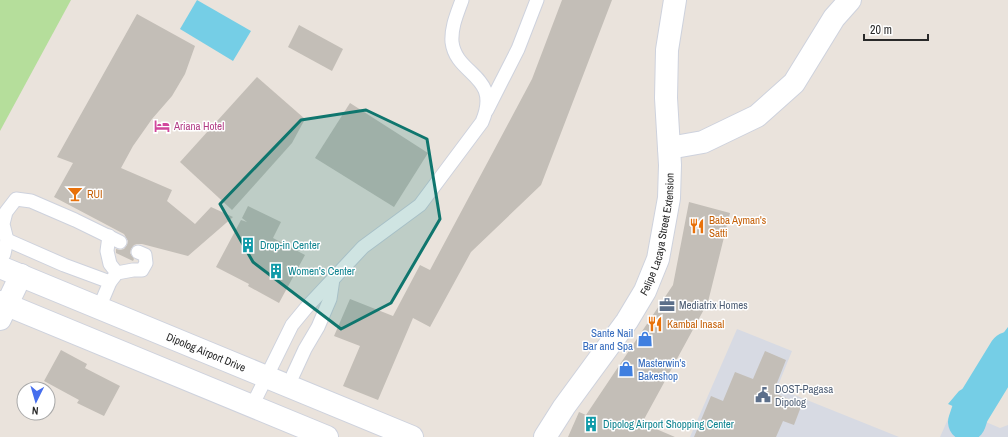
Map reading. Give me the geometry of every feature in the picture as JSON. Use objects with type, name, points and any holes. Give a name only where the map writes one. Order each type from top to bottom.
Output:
[{"type":"main road","name":"Felipe Lacaya Street Extension","points":[[545,437],[564,407],[627,321],[645,291],[658,259],[665,228],[669,198],[669,148],[666,98],[667,50],[675,0]]},
{"type":"main road","points":[[669,148],[703,142],[757,116],[794,83],[834,18],[850,0]]},
{"type":"main road","name":"Dipolog Airport Drive","points":[[0,267],[99,308],[270,372],[412,437]]},
{"type":"main road","points":[[21,275],[2,309],[252,406],[327,437]]},
{"type":"lane","points":[[462,0],[454,22],[452,43],[456,55],[483,85],[487,97],[486,113]]},
{"type":"lane","points":[[252,406],[292,325],[363,247],[420,205],[482,122],[518,49],[537,0]]},
{"type":"lane","points":[[0,261],[4,254],[7,240],[3,224],[6,212],[16,199],[31,201],[115,239],[107,251],[114,278],[99,308]]},
{"type":"lane","points":[[7,240],[64,265],[114,278],[133,270],[142,270],[146,263],[145,255],[138,252]]},
{"type":"lane","points":[[293,375],[305,348],[318,327],[330,299],[333,279]]},
{"type":"highlighted area","points":[[366,110],[427,139],[440,219],[391,303],[341,329],[253,262],[220,204],[301,120]]},
{"type":"shaded area","points":[[737,329],[792,351],[777,388],[899,437],[690,437]]},
{"type":"shaded area","points":[[953,408],[1000,428],[1008,425],[1008,437],[940,437]]},
{"type":"green space","points":[[0,0],[71,0],[0,131]]},
{"type":"water","points":[[197,0],[251,31],[233,61],[180,29]]},
{"type":"water","points":[[1008,327],[1008,379],[990,415],[985,420],[948,404],[959,391],[969,385],[991,358],[992,348]]},
{"type":"building","points":[[562,0],[612,0],[541,185],[471,252],[430,327],[413,318],[378,400],[343,386],[360,346],[334,336],[350,299],[393,316],[420,265],[430,270],[532,79]]},
{"type":"building","points":[[137,14],[195,46],[185,74],[172,96],[152,119],[133,146],[121,168],[172,190],[167,201],[195,224],[211,207],[233,217],[188,256],[137,244],[134,245],[130,253],[134,259],[133,261],[116,253],[116,249],[124,249],[127,245],[128,241],[124,234],[54,197],[73,163],[57,157]]},
{"type":"building","points":[[299,25],[343,49],[332,71],[288,47]]},
{"type":"building","points":[[257,77],[305,119],[292,143],[232,210],[180,162]]},
{"type":"building","points":[[350,103],[428,153],[394,207],[315,158]]},
{"type":"building","points":[[689,202],[730,213],[708,302],[642,423],[675,437],[568,437],[579,412],[586,415],[673,285]]},
{"type":"building","points":[[248,206],[281,222],[273,238],[305,255],[279,303],[248,286],[249,284],[216,267],[241,220],[247,222],[242,218]]},
{"type":"building","points":[[61,350],[87,364],[85,368],[120,386],[104,416],[77,403],[79,400],[56,388],[56,381],[44,381]]},
{"type":"building","points":[[765,351],[786,360],[775,388],[777,389],[776,394],[802,404],[794,425],[783,421],[776,437],[694,437],[711,396],[723,401],[735,372],[753,379]]},
{"type":"waterway","points":[[967,422],[970,413],[1008,351]]},
{"type":"place","name":"Ariana Hotel","points":[[162,126]]},
{"type":"place","name":"RUI","points":[[75,194]]},
{"type":"place","name":"Baba Ayman's Satti","points":[[697,226]]},
{"type":"place","name":"Drop-in Center","points":[[248,245]]},
{"type":"place","name":"Women's Center","points":[[276,271]]},
{"type":"place","name":"Mediatrix Homes","points":[[667,305]]},
{"type":"place","name":"Kambal Inasal","points":[[655,324]]},
{"type":"place","name":"Sante Nail Bar and Spa","points":[[645,339]]},
{"type":"place","name":"Masterwin's Bakeshop","points":[[626,369]]},
{"type":"place","name":"DOST-Pagasa Dipolog","points":[[763,395]]},
{"type":"place","name":"Dipolog Airport Shopping Center","points":[[591,424]]}]
